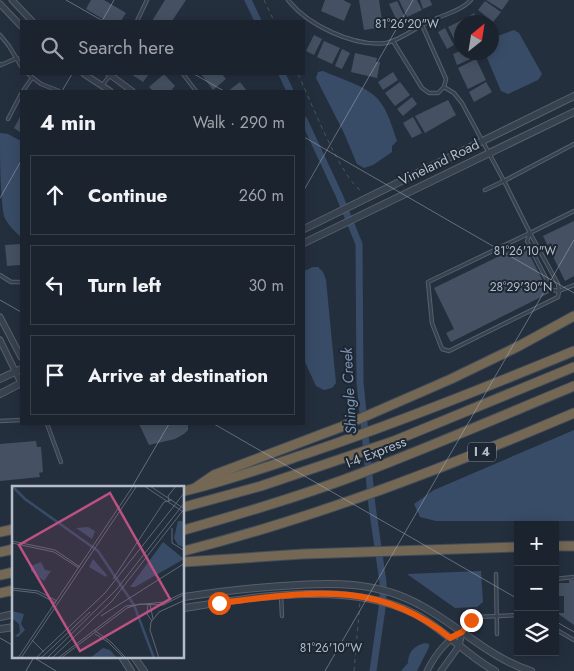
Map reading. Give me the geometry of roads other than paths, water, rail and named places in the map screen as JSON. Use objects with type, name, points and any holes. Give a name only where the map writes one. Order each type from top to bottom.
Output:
[{"type":"highway","points":[[195,488],[214,475],[390,407],[509,351],[574,316]]},
{"type":"highway","points":[[185,491],[274,465],[386,427],[482,390],[574,351]]},
{"type":"highway","name":"I-4 Express","points":[[185,507],[261,486],[394,441],[574,367]]},
{"type":"highway","name":"I-4 Express","points":[[185,530],[254,510],[340,481],[396,460],[574,386]]},
{"type":"highway","name":"I 4","points":[[185,551],[280,525],[348,502],[470,457],[574,413]]},
{"type":"highway","points":[[559,546],[574,546]]},
{"type":"highway","points":[[185,562],[303,554],[514,548]]},
{"type":"street","points":[[12,0],[31,20]]},
{"type":"street","points":[[0,4],[20,25]]},
{"type":"street","points":[[86,75],[108,90]]},
{"type":"street","points":[[111,75],[131,90]]},
{"type":"street","name":"Vineland Road","points":[[305,228],[574,96]]},
{"type":"street","name":"Vineland Road","points":[[305,243],[574,112]]},
{"type":"street","points":[[0,317],[20,354]]},
{"type":"street","points":[[0,340],[18,370],[0,380]]},
{"type":"street","points":[[0,394],[20,384]]},
{"type":"street","points":[[185,597],[296,585],[343,583],[370,586],[395,593],[428,609],[498,657],[531,671]]},
{"type":"street","points":[[185,608],[281,596],[341,594],[369,598],[394,604],[421,618],[495,671]]},
{"type":"street","points":[[427,671],[450,638],[462,632]]},
{"type":"street","points":[[441,671],[458,646],[462,632]]},
{"type":"street","points":[[123,658],[131,671]]},
{"type":"street","points":[[135,658],[144,671]]},
{"type":"lane","points":[[137,20],[147,0]]},
{"type":"lane","points":[[288,0],[301,15],[319,25],[350,40],[366,43],[393,41],[422,25],[459,9],[471,0]]},
{"type":"lane","points":[[393,41],[422,88],[428,93],[438,93],[444,87],[446,79],[422,25]]},
{"type":"lane","points":[[0,35],[20,64]]},
{"type":"lane","points":[[0,64],[1,66],[17,58]]},
{"type":"lane","points":[[29,75],[41,84],[56,90]]},
{"type":"lane","points":[[102,86],[109,75]]},
{"type":"lane","points":[[184,75],[195,90]]},
{"type":"lane","points":[[24,90],[32,78]]},
{"type":"lane","points":[[444,87],[454,93],[462,103],[489,152],[530,233],[558,284],[559,291],[558,297],[448,351],[442,349],[432,322],[428,282],[530,233],[574,211]]},
{"type":"lane","points":[[8,119],[20,97]]},
{"type":"lane","points":[[485,190],[574,144]]},
{"type":"lane","points":[[530,233],[527,241],[552,290],[559,291],[574,285]]},
{"type":"lane","points":[[542,271],[549,267]]},
{"type":"lane","points":[[0,277],[11,282],[20,282]]},
{"type":"lane","points":[[0,421],[20,420]]},
{"type":"lane","points":[[47,425],[61,462]]},
{"type":"lane","points":[[496,574],[497,634]]},
{"type":"lane","points":[[559,578],[574,576]]},
{"type":"lane","points":[[281,596],[282,616]]},
{"type":"lane","points":[[462,632],[474,618],[514,615]]},
{"type":"lane","points":[[559,632],[574,640]]},
{"type":"water","points":[[514,30],[519,33],[542,74],[538,80],[508,94],[501,91],[488,60],[499,60],[499,35]]},
{"type":"water","points":[[323,71],[366,89],[377,98],[384,108],[397,141],[392,146],[392,152],[373,165],[364,168],[357,164],[344,133],[316,78],[318,72]]},
{"type":"water","points":[[0,133],[8,134],[20,140],[20,236],[4,216],[1,187]]},
{"type":"water","points":[[318,267],[323,272],[326,280],[336,383],[332,388],[324,390],[316,386],[305,362],[305,271]]},
{"type":"water","points":[[574,430],[574,521],[436,521],[420,517],[414,504],[434,490]]},
{"type":"water","points":[[481,571],[483,602],[477,607],[455,608],[407,574]]},
{"type":"water","points":[[425,643],[429,644],[429,647],[417,671],[401,671],[408,663],[412,650]]},
{"type":"waterway","name":"Shingle Creek","points":[[248,0],[258,20]]},
{"type":"waterway","name":"Shingle Creek","points":[[282,75],[290,90]]},
{"type":"waterway","name":"Shingle Creek","points":[[305,122],[339,195],[359,244],[360,382],[372,506],[383,582],[383,601],[373,671]]}]
